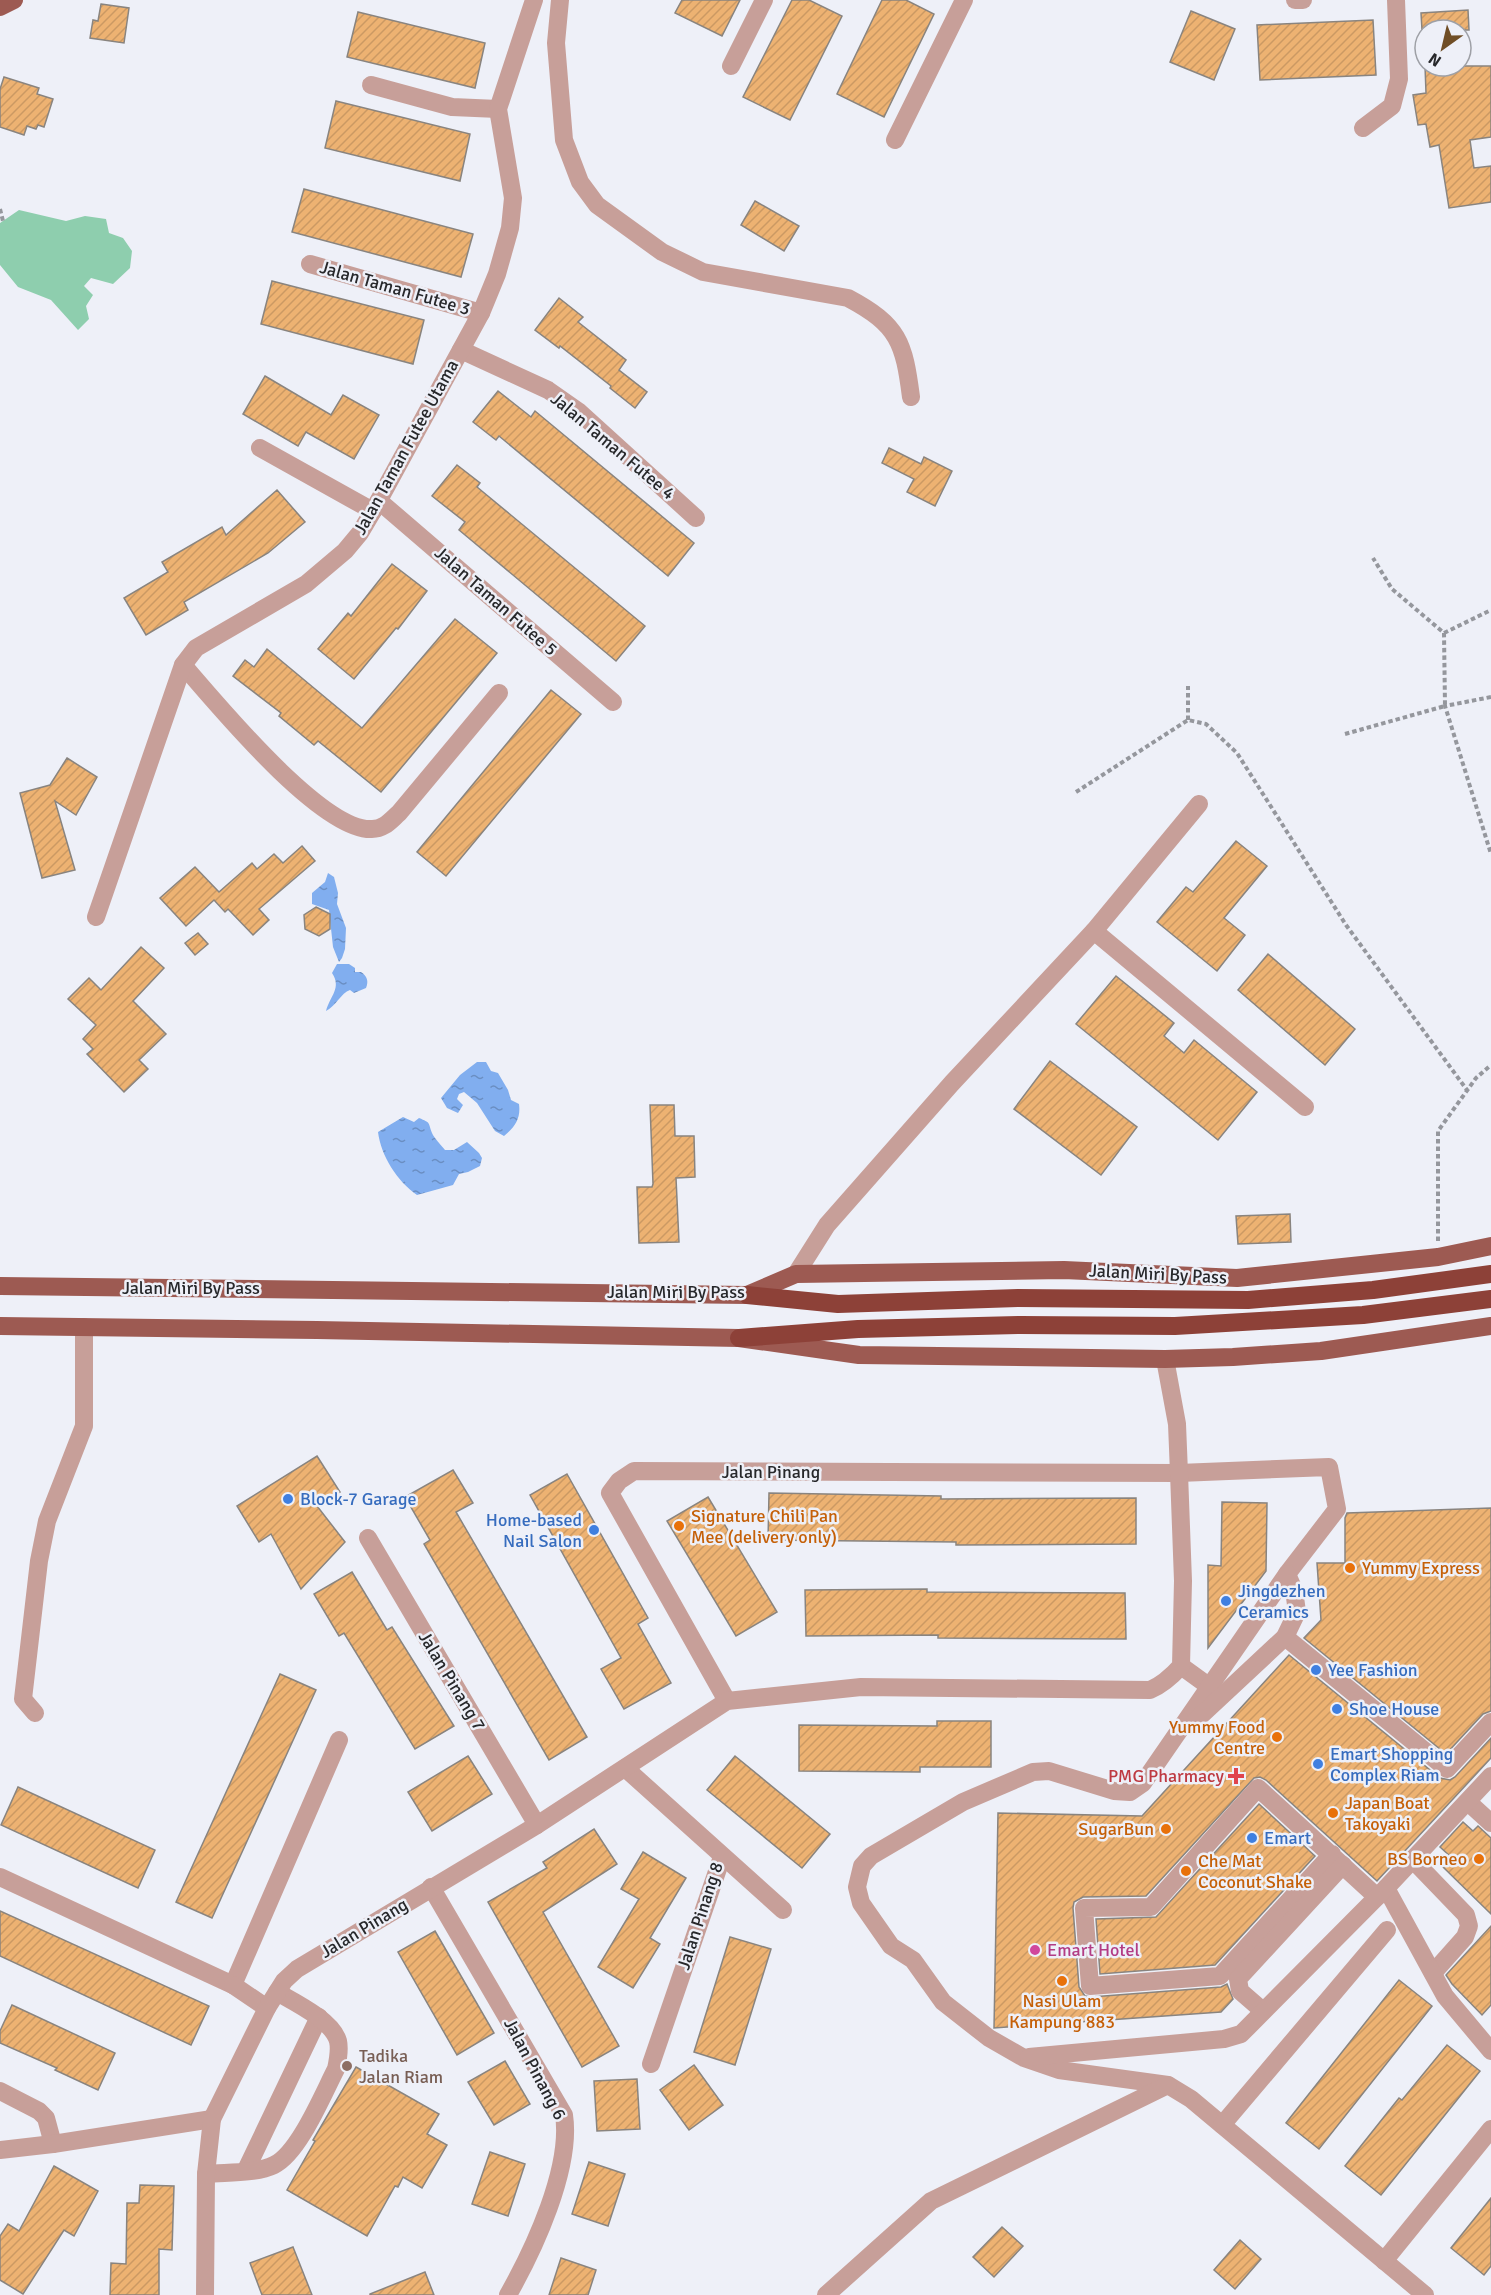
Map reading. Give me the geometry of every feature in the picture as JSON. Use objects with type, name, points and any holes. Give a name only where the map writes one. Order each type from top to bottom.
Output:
[{"type":"highway","points":[[747,1295],[838,1304],[1018,1298],[1248,1300],[1373,1290],[1491,1274]]},
{"type":"highway","points":[[739,1338],[858,1329],[1020,1325],[1175,1326],[1363,1315],[1491,1299]]},
{"type":"main road","points":[[0,8],[14,0]]},
{"type":"main road","name":"Jalan Miri By Pass","points":[[0,1286],[747,1295],[796,1274],[1064,1270],[1237,1278],[1438,1257],[1491,1246]]},
{"type":"main road","points":[[0,1326],[739,1338],[859,1355],[1165,1359],[1321,1351],[1491,1326]]},
{"type":"street","name":"Jalan Taman Futee Utama","points":[[96,917],[183,665],[196,648],[306,584],[345,551],[360,533],[376,506],[481,313],[497,274],[510,228],[513,198],[498,109],[534,0]]},
{"type":"street","points":[[560,0],[556,43],[564,140],[580,182],[597,205],[662,252],[703,272],[848,298],[863,306],[879,317],[894,334],[905,357],[910,398]]},
{"type":"street","points":[[731,66],[764,0]]},
{"type":"street","points":[[895,140],[964,0]]},
{"type":"street","points":[[1295,0],[1303,0]]},
{"type":"street","points":[[1363,128],[1392,106],[1395,97],[1399,79],[1396,0]]},
{"type":"street","points":[[371,85],[452,107],[498,109]]},
{"type":"street","name":"Jalan Taman Futee 3","points":[[310,264],[481,313]]},
{"type":"street","name":"Jalan Taman Futee 4","points":[[461,350],[548,390],[571,406],[612,440],[696,518]]},
{"type":"street","name":"Jalan Taman Futee 5","points":[[260,448],[376,506],[613,702]]},
{"type":"street","points":[[183,665],[250,742],[326,811],[355,827],[371,830],[384,827],[399,813],[499,693]]},
{"type":"street","points":[[796,1274],[827,1225],[952,1083],[1094,932],[1199,804]]},
{"type":"street","points":[[1094,932],[1305,1107]]},
{"type":"street","points":[[35,1713],[23,1699],[39,1561],[47,1521],[84,1426],[84,1327]]},
{"type":"street","points":[[1165,1359],[1177,1424],[1183,1581],[1181,1666],[1210,1687]]},
{"type":"street","points":[[1179,1473],[1329,1467],[1337,1509],[1287,1574],[1143,1783],[1130,1792],[1114,1791],[1049,1771],[1034,1772],[963,1802],[871,1856],[862,1866],[857,1887],[861,1903],[891,1946],[913,1960],[943,2002],[989,2038],[1024,2058],[1059,2070],[1168,2085],[1191,2099],[1425,2295]]},
{"type":"street","name":"Jalan Pinang","points":[[727,1701],[610,1493],[619,1481],[634,1472],[1179,1473]]},
{"type":"street","name":"Jalan Pinang 7","points":[[368,1538],[537,1825]]},
{"type":"street","points":[[1167,1747],[1285,1637],[1297,1612],[1294,1590],[1287,1574]]},
{"type":"street","points":[[1285,1637],[1447,1769],[1491,1722]]},
{"type":"street","name":"Jalan Pinang","points":[[205,2295],[206,2174],[212,2119],[267,2008],[277,1992],[297,1969],[537,1825],[727,1701],[861,1687],[1150,1690],[1181,1666]]},
{"type":"street","points":[[233,1985],[339,1740]]},
{"type":"street","name":"Jalan Pinang 8","points":[[625,1768],[722,1857],[651,2064]]},
{"type":"street","points":[[1024,2058],[1224,2039],[1241,2034],[1413,1860],[1491,1776]]},
{"type":"street","points":[[1338,1860],[1220,1976],[1090,1986],[1084,1908],[1151,1907],[1258,1788],[1338,1860],[1381,1893],[1433,1973],[1445,1996],[1489,2043]]},
{"type":"street","points":[[1468,1802],[1491,1823]]},
{"type":"street","points":[[722,1857],[783,1910]]},
{"type":"street","points":[[1263,2011],[1240,1991],[1238,1979],[1338,1860]]},
{"type":"street","points":[[1413,1860],[1466,1915],[1469,1926],[1465,1937],[1433,1973]]},
{"type":"street","points":[[0,1877],[233,1985],[267,2008]]},
{"type":"street","name":"Jalan Pinang 6","points":[[431,1887],[564,2115],[567,2133],[563,2157],[550,2199],[536,2240],[507,2295]]},
{"type":"street","points":[[1222,2125],[1387,1930]]},
{"type":"street","points":[[206,2174],[272,2166],[282,2160],[293,2150],[336,2069],[339,2055],[338,2040],[319,2017],[277,1992]]},
{"type":"street","points":[[246,2170],[319,2017]]},
{"type":"street","points":[[826,2295],[931,2201],[1168,2085]]},
{"type":"street","points":[[0,2091],[39,2111],[46,2118],[53,2144]]},
{"type":"street","points":[[0,2150],[212,2119]]},
{"type":"street","points":[[1384,2261],[1491,2129]]},
{"type":"path","points":[[0,209],[3,221]]},
{"type":"path","points":[[1373,558],[1392,589],[1444,633],[1445,706],[1491,854]]},
{"type":"path","points":[[1444,633],[1491,610]]},
{"type":"path","points":[[1188,687],[1188,720]]},
{"type":"path","points":[[1345,734],[1445,706],[1491,696]]},
{"type":"path","points":[[1076,792],[1188,720],[1206,724],[1237,753],[1346,925],[1467,1090]]},
{"type":"path","points":[[1438,1257],[1438,1131],[1476,1078],[1491,1065]]},
{"type":"green space","points":[[19,210],[66,221],[85,216],[106,219],[109,233],[123,238],[132,251],[130,268],[113,284],[91,278],[84,286],[93,295],[86,306],[89,319],[78,330],[51,300],[18,287],[0,265],[0,223]]},
{"type":"water","points":[[328,873],[334,877],[338,893],[337,904],[346,928],[345,949],[339,962],[333,947],[329,910],[312,904],[312,893],[325,882]]},
{"type":"water","points":[[337,964],[349,964],[355,968],[355,972],[361,972],[367,979],[367,985],[366,988],[354,993],[350,990],[326,1011],[336,988],[332,973]]},
{"type":"water","points":[[477,1062],[486,1062],[491,1071],[498,1073],[511,1100],[519,1104],[516,1122],[504,1136],[495,1131],[477,1103],[464,1092],[459,1094],[457,1099],[463,1105],[458,1113],[447,1108],[441,1098],[460,1075]]},
{"type":"water","points":[[403,1117],[414,1122],[419,1118],[427,1122],[433,1135],[445,1150],[454,1150],[467,1142],[482,1158],[480,1166],[459,1174],[453,1185],[417,1195],[403,1183],[386,1159],[378,1132]]},
{"type":"building","points":[[682,0],[740,0],[722,36],[675,13]]},
{"type":"building","points":[[792,0],[809,0],[842,16],[790,120],[743,97]]},
{"type":"building","points":[[882,0],[906,0],[934,14],[884,117],[837,94]]},
{"type":"building","points":[[101,4],[129,8],[124,43],[90,38],[93,20],[98,21]]},
{"type":"building","points":[[1468,10],[1468,18],[1421,18],[1421,13]]},
{"type":"building","points":[[1191,11],[1235,29],[1214,80],[1170,62]]},
{"type":"building","points":[[358,12],[485,43],[475,88],[347,57]]},
{"type":"building","points":[[1373,20],[1376,75],[1260,80],[1257,25]]},
{"type":"building","points":[[1473,66],[1491,66],[1491,137],[1470,140],[1474,168],[1491,166],[1491,202],[1449,208],[1439,145],[1430,147],[1426,124],[1418,125],[1413,95],[1426,93],[1425,78],[1473,78]]},
{"type":"building","points":[[4,77],[39,88],[37,94],[53,99],[44,127],[38,125],[36,129],[27,126],[24,135],[0,127],[0,89]]},
{"type":"building","points":[[336,101],[470,134],[460,181],[325,148]]},
{"type":"building","points":[[304,189],[473,234],[461,277],[292,232]]},
{"type":"building","points":[[755,201],[799,226],[784,251],[741,225]]},
{"type":"building","points":[[272,281],[424,320],[413,364],[261,324]]},
{"type":"building","points":[[559,298],[583,317],[578,322],[626,360],[619,370],[647,392],[635,408],[560,346],[559,348],[535,330]]},
{"type":"building","points":[[265,376],[331,415],[343,395],[379,415],[354,459],[306,432],[298,446],[243,414]]},
{"type":"building","points":[[498,391],[531,417],[535,411],[694,543],[668,576],[499,436],[496,440],[473,422]]},
{"type":"building","points":[[889,448],[921,464],[924,457],[952,471],[935,506],[907,492],[914,479],[882,463]]},
{"type":"building","points":[[457,465],[480,483],[477,487],[645,626],[616,661],[459,530],[465,522],[432,496]]},
{"type":"building","points":[[277,490],[305,522],[268,553],[184,602],[188,610],[146,635],[124,598],[168,572],[162,562],[222,527],[226,535]]},
{"type":"building","points":[[392,564],[427,591],[398,629],[396,628],[354,679],[318,649],[348,613],[351,616]]},
{"type":"building","points":[[455,619],[497,653],[381,792],[318,741],[314,745],[279,716],[281,713],[233,676],[245,660],[254,667],[267,649],[362,728]]},
{"type":"building","points":[[551,690],[581,714],[446,876],[417,852]]},
{"type":"building","points":[[67,758],[97,777],[76,815],[55,801],[75,870],[42,878],[20,793],[50,785]]},
{"type":"building","points":[[1236,841],[1267,866],[1224,918],[1245,935],[1217,971],[1157,922],[1186,887],[1193,892]]},
{"type":"building","points":[[302,846],[315,861],[259,909],[269,920],[253,935],[228,909],[225,912],[214,900],[186,926],[160,898],[195,867],[219,892],[252,863],[257,869],[274,854],[283,863]]},
{"type":"building","points":[[316,907],[330,914],[330,929],[319,936],[305,929],[304,915]]},
{"type":"building","points":[[198,933],[208,944],[195,955],[185,943]]},
{"type":"building","points":[[141,947],[164,968],[133,1001],[166,1034],[139,1060],[148,1069],[124,1092],[87,1054],[93,1049],[83,1039],[96,1025],[68,999],[89,978],[101,990]]},
{"type":"building","points":[[1268,954],[1355,1029],[1325,1065],[1238,990]]},
{"type":"building","points":[[1116,976],[1174,1023],[1164,1036],[1184,1053],[1194,1040],[1257,1092],[1218,1140],[1076,1024]]},
{"type":"building","points":[[1050,1061],[1137,1127],[1101,1175],[1014,1109]]},
{"type":"building","points":[[650,1105],[674,1105],[675,1136],[694,1136],[695,1177],[676,1178],[679,1242],[639,1243],[637,1187],[652,1187],[653,1184]]},
{"type":"building","points":[[1290,1214],[1291,1242],[1238,1244],[1236,1216]]},
{"type":"building","points":[[317,1456],[340,1492],[317,1506],[345,1542],[301,1589],[271,1534],[259,1542],[237,1506]]},
{"type":"building","points":[[453,1470],[473,1503],[456,1512],[587,1737],[549,1760],[424,1544],[430,1540],[405,1497]]},
{"type":"building","points":[[567,1474],[648,1618],[638,1624],[671,1683],[624,1709],[601,1669],[621,1658],[530,1495]]},
{"type":"building","points":[[769,1493],[941,1496],[941,1499],[1136,1498],[1136,1544],[956,1545],[956,1542],[768,1540]]},
{"type":"building","points":[[708,1497],[777,1612],[736,1636],[667,1521]]},
{"type":"building","points":[[1222,1502],[1267,1503],[1266,1571],[1208,1648],[1208,1565],[1221,1566]]},
{"type":"building","points":[[1491,1508],[1491,1711],[1483,1714],[1446,1754],[1304,1638],[1321,1620],[1317,1563],[1345,1563],[1347,1513]]},
{"type":"building","points":[[352,1572],[387,1630],[392,1627],[454,1726],[415,1749],[344,1633],[339,1636],[314,1594]]},
{"type":"building","points":[[927,1589],[927,1592],[1125,1593],[1126,1639],[938,1638],[938,1635],[806,1636],[805,1590]]},
{"type":"building","points":[[1289,1655],[1440,1778],[1450,1780],[1455,1777],[1491,1738],[1491,1758],[1377,1881],[1266,1780],[1260,1777],[1254,1778],[1146,1896],[1083,1897],[1074,1902],[1073,1908],[1079,1987],[1085,1996],[1221,1987],[1227,1984],[1233,1999],[1221,2012],[994,2028],[998,1813],[1142,1816]]},
{"type":"building","points":[[280,1674],[316,1690],[212,1918],[176,1902]]},
{"type":"building","points":[[937,1721],[991,1721],[991,1767],[920,1767],[920,1772],[799,1771],[799,1725],[937,1726]]},
{"type":"building","points":[[468,1756],[492,1794],[432,1831],[408,1792]]},
{"type":"building","points":[[735,1756],[830,1834],[802,1868],[707,1790]]},
{"type":"building","points":[[18,1787],[155,1850],[138,1888],[1,1825]]},
{"type":"building","points":[[1259,1804],[1315,1856],[1215,1965],[1100,1974],[1096,1919],[1156,1917]]},
{"type":"building","points":[[1463,1822],[1473,1831],[1478,1826],[1491,1838],[1491,1914],[1442,1866],[1451,1857],[1440,1847]]},
{"type":"building","points":[[594,1829],[617,1864],[543,1912],[619,2046],[582,2067],[488,1902],[547,1868],[543,1862]]},
{"type":"building","points":[[643,1852],[686,1878],[650,1938],[660,1944],[633,1988],[598,1967],[639,1899],[621,1889]]},
{"type":"building","points":[[0,1911],[209,2006],[191,2045],[0,1956]]},
{"type":"building","points":[[1491,1926],[1491,2005],[1482,2015],[1446,1975]]},
{"type":"building","points":[[435,1931],[494,2033],[457,2055],[398,1952]]},
{"type":"building","points":[[730,1937],[771,1949],[735,2065],[694,2052]]},
{"type":"building","points":[[1399,1980],[1432,2006],[1319,2149],[1286,2123]]},
{"type":"building","points":[[12,2005],[115,2053],[98,2090],[55,2070],[57,2068],[0,2043],[0,2031]]},
{"type":"building","points":[[1447,2045],[1480,2071],[1381,2195],[1345,2166],[1399,2098],[1402,2100]]},
{"type":"building","points":[[505,2061],[530,2104],[494,2125],[468,2082]]},
{"type":"building","points":[[694,2065],[723,2105],[689,2130],[660,2090]]},
{"type":"building","points":[[356,2067],[439,2114],[427,2134],[447,2145],[422,2188],[403,2177],[398,2187],[395,2186],[367,2236],[287,2190]]},
{"type":"building","points":[[637,2079],[640,2129],[597,2131],[594,2081]]},
{"type":"building","points":[[490,2152],[525,2164],[508,2216],[472,2204]]},
{"type":"building","points":[[589,2162],[625,2174],[608,2226],[572,2214]]},
{"type":"building","points":[[54,2166],[98,2191],[74,2236],[64,2230],[23,2294],[0,2280],[0,2236],[8,2224],[19,2231]]},
{"type":"building","points":[[140,2185],[174,2186],[172,2250],[159,2249],[159,2295],[110,2295],[111,2263],[126,2264],[127,2203],[139,2203]]},
{"type":"building","points":[[1491,2198],[1491,2266],[1484,2275],[1451,2248]]},
{"type":"building","points":[[1002,2227],[1023,2246],[994,2277],[973,2257]]},
{"type":"building","points":[[1240,2240],[1261,2259],[1235,2289],[1214,2270]]},
{"type":"building","points":[[293,2247],[312,2295],[262,2295],[250,2263]]},
{"type":"building","points":[[561,2258],[596,2270],[588,2295],[549,2295]]},
{"type":"building","points":[[425,2272],[434,2295],[370,2295],[370,2294]]},
{"type":"place","name":"Block-7 Garage","points":[[288,1499]]},
{"type":"place","name":"Signature Chili Pan Mee (delivery only)","points":[[679,1526]]},
{"type":"place","name":"Home-based Nail Salon","points":[[594,1530]]},
{"type":"place","name":"Yummy Express","points":[[1350,1568]]},
{"type":"place","name":"Jingdezhen Ceramics","points":[[1226,1601]]},
{"type":"place","name":"Yee Fashion","points":[[1316,1670]]},
{"type":"place","name":"Shoe House","points":[[1337,1709]]},
{"type":"place","name":"Yummy Food Centre","points":[[1277,1737]]},
{"type":"place","name":"Emart Shopping Complex Riam","points":[[1318,1764]]},
{"type":"place","name":"PMG Pharmacy","points":[[1236,1776]]},
{"type":"place","name":"Japan Boat Takoyaki","points":[[1333,1813]]},
{"type":"place","name":"SugarBun","points":[[1166,1829]]},
{"type":"place","name":"Emart","points":[[1252,1838]]},
{"type":"place","name":"BS Borneo","points":[[1479,1859]]},
{"type":"place","name":"Che Mat Coconut Shake","points":[[1186,1871]]},
{"type":"place","name":"Emart Hotel","points":[[1035,1950]]},
{"type":"place","name":"Nasi Ulam Kampung 883","points":[[1062,1981]]},
{"type":"place","name":"Tadika Jalan Riam","points":[[347,2066]]}]
